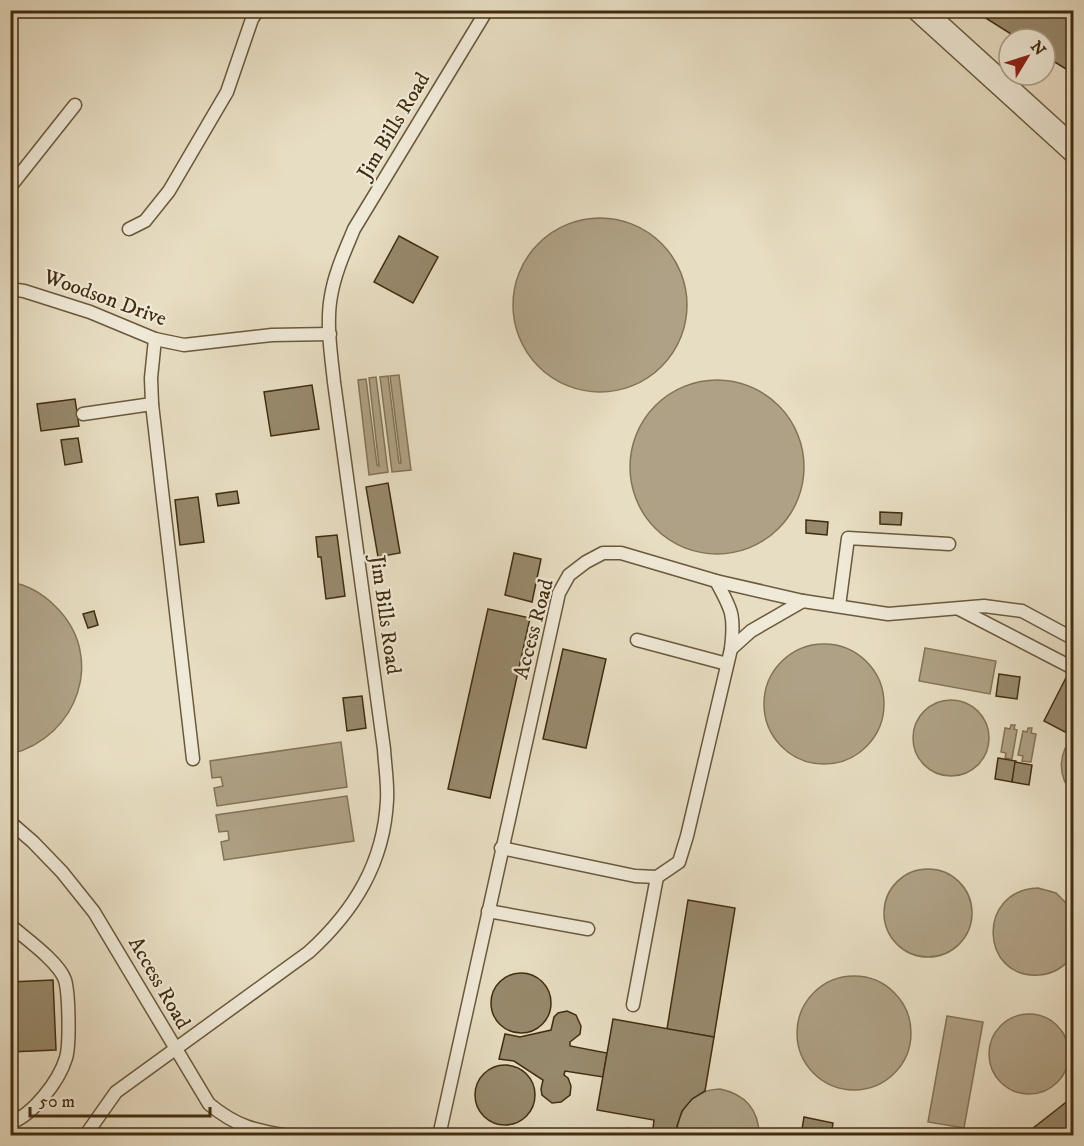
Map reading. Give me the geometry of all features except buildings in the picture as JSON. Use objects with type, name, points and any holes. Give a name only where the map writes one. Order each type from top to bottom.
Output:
[{"type":"street","points":[[921,10],[1074,150]]},
{"type":"lane","points":[[129,229],[145,221],[169,191],[227,92],[252,19],[258,10]]},
{"type":"lane","name":"Jim Bills Road","points":[[85,1136],[116,1092],[309,952],[328,935],[359,896],[379,849],[387,799],[384,750],[334,382],[330,298],[339,265],[354,229],[487,10]]},
{"type":"lane","points":[[10,187],[75,105]]},
{"type":"lane","name":"Woodson Drive","points":[[10,289],[24,291],[90,312],[155,339],[184,345],[272,335],[330,334]]},
{"type":"lane","points":[[155,339],[151,378],[152,404],[194,759]]},
{"type":"lane","points":[[83,414],[152,404]]},
{"type":"lane","points":[[839,606],[848,538],[949,544]]},
{"type":"lane","name":"Access Road","points":[[439,1136],[559,593],[569,575],[586,562],[603,554],[621,553],[716,581],[802,601],[888,614],[984,606],[1022,611],[1074,639]]},
{"type":"lane","points":[[501,848],[635,876],[657,877],[678,862],[687,836],[731,649],[734,622],[728,602],[716,581]]},
{"type":"lane","points":[[731,649],[751,631],[802,601]]},
{"type":"lane","points":[[958,609],[1071,667]]},
{"type":"lane","points":[[637,640],[727,664]]},
{"type":"lane","name":"Access Road","points":[[10,822],[62,872],[94,912],[209,1104],[227,1119],[250,1129],[289,1136]]},
{"type":"lane","points":[[633,1005],[657,877]]},
{"type":"lane","points":[[488,910],[588,929]]},
{"type":"lane","points":[[10,925],[55,964],[65,979],[69,1031],[66,1058],[54,1081],[36,1107],[17,1121],[10,1123]]},
{"type":"shaded area","points":[[600,218],[617,219],[633,224],[662,243],[681,272],[686,288],[686,322],[681,338],[662,367],[633,386],[617,391],[600,392],[583,391],[567,386],[538,367],[519,338],[514,322],[513,305],[514,288],[519,272],[538,243],[567,224],[583,219]]},
{"type":"shaded area","points":[[399,375],[411,470],[392,472],[380,377],[388,376],[399,463],[401,463],[390,376]]},
{"type":"shaded area","points":[[376,377],[388,472],[369,475],[358,380],[366,379],[377,465],[379,466],[369,378]]},
{"type":"shaded area","points":[[717,380],[734,381],[750,386],[779,405],[798,434],[803,450],[803,484],[798,500],[779,529],[750,548],[734,553],[717,554],[700,553],[684,548],[655,529],[636,500],[631,484],[630,467],[631,450],[636,434],[655,405],[684,386],[700,381]]},
{"type":"shaded area","points":[[11,582],[34,591],[55,606],[71,626],[79,648],[82,670],[78,692],[68,713],[53,731],[34,745],[11,754]]},
{"type":"shaded area","points":[[824,644],[847,649],[866,662],[879,681],[884,704],[879,727],[866,746],[847,759],[824,764],[801,759],[782,746],[769,727],[764,704],[769,681],[782,662],[801,649]]},
{"type":"shaded area","points":[[925,648],[996,661],[990,694],[919,681]]},
{"type":"shaded area","points":[[959,700],[972,706],[983,717],[989,730],[987,753],[972,770],[959,776],[943,776],[930,770],[915,753],[913,730],[919,717],[936,702]]},
{"type":"shaded area","points":[[1011,725],[1015,725],[1014,729],[1017,730],[1012,759],[1005,758],[1006,753],[1001,752],[1005,728],[1010,729]]},
{"type":"shaded area","points":[[1028,728],[1032,728],[1031,733],[1036,734],[1031,762],[1022,761],[1023,756],[1018,755],[1023,731],[1027,732]]},
{"type":"shaded area","points":[[1073,737],[1073,793],[1064,780],[1061,765],[1064,750]]},
{"type":"shaded area","points":[[341,742],[347,787],[217,806],[214,788],[223,786],[221,777],[212,778],[210,761]]},
{"type":"shaded area","points":[[347,796],[354,841],[224,860],[221,842],[229,840],[228,831],[219,832],[216,815]]},
{"type":"shaded area","points":[[928,869],[945,873],[959,882],[968,896],[972,913],[968,930],[959,944],[945,953],[928,957],[911,953],[897,944],[888,930],[884,913],[888,896],[897,882],[911,873]]},
{"type":"shaded area","points":[[1038,888],[1056,893],[1073,910],[1074,954],[1059,969],[1039,975],[1019,972],[1005,963],[996,950],[993,934],[996,917],[1004,903],[1018,892]]},
{"type":"shaded area","points":[[854,976],[876,980],[895,992],[907,1011],[911,1033],[907,1055],[895,1074],[876,1086],[854,1090],[832,1086],[813,1074],[801,1055],[797,1033],[801,1011],[813,992],[832,980]]},
{"type":"shaded area","points":[[1021,1014],[1037,1014],[1058,1025],[1069,1046],[1069,1062],[1058,1083],[1037,1094],[1021,1094],[1007,1088],[995,1076],[989,1062],[989,1046],[995,1032],[1007,1020]]},
{"type":"shaded area","points":[[947,1016],[983,1022],[964,1128],[928,1122]]},
{"type":"shaded area","points":[[720,1089],[737,1095],[749,1104],[756,1118],[759,1135],[677,1136],[680,1117],[688,1103],[702,1093]]}]
